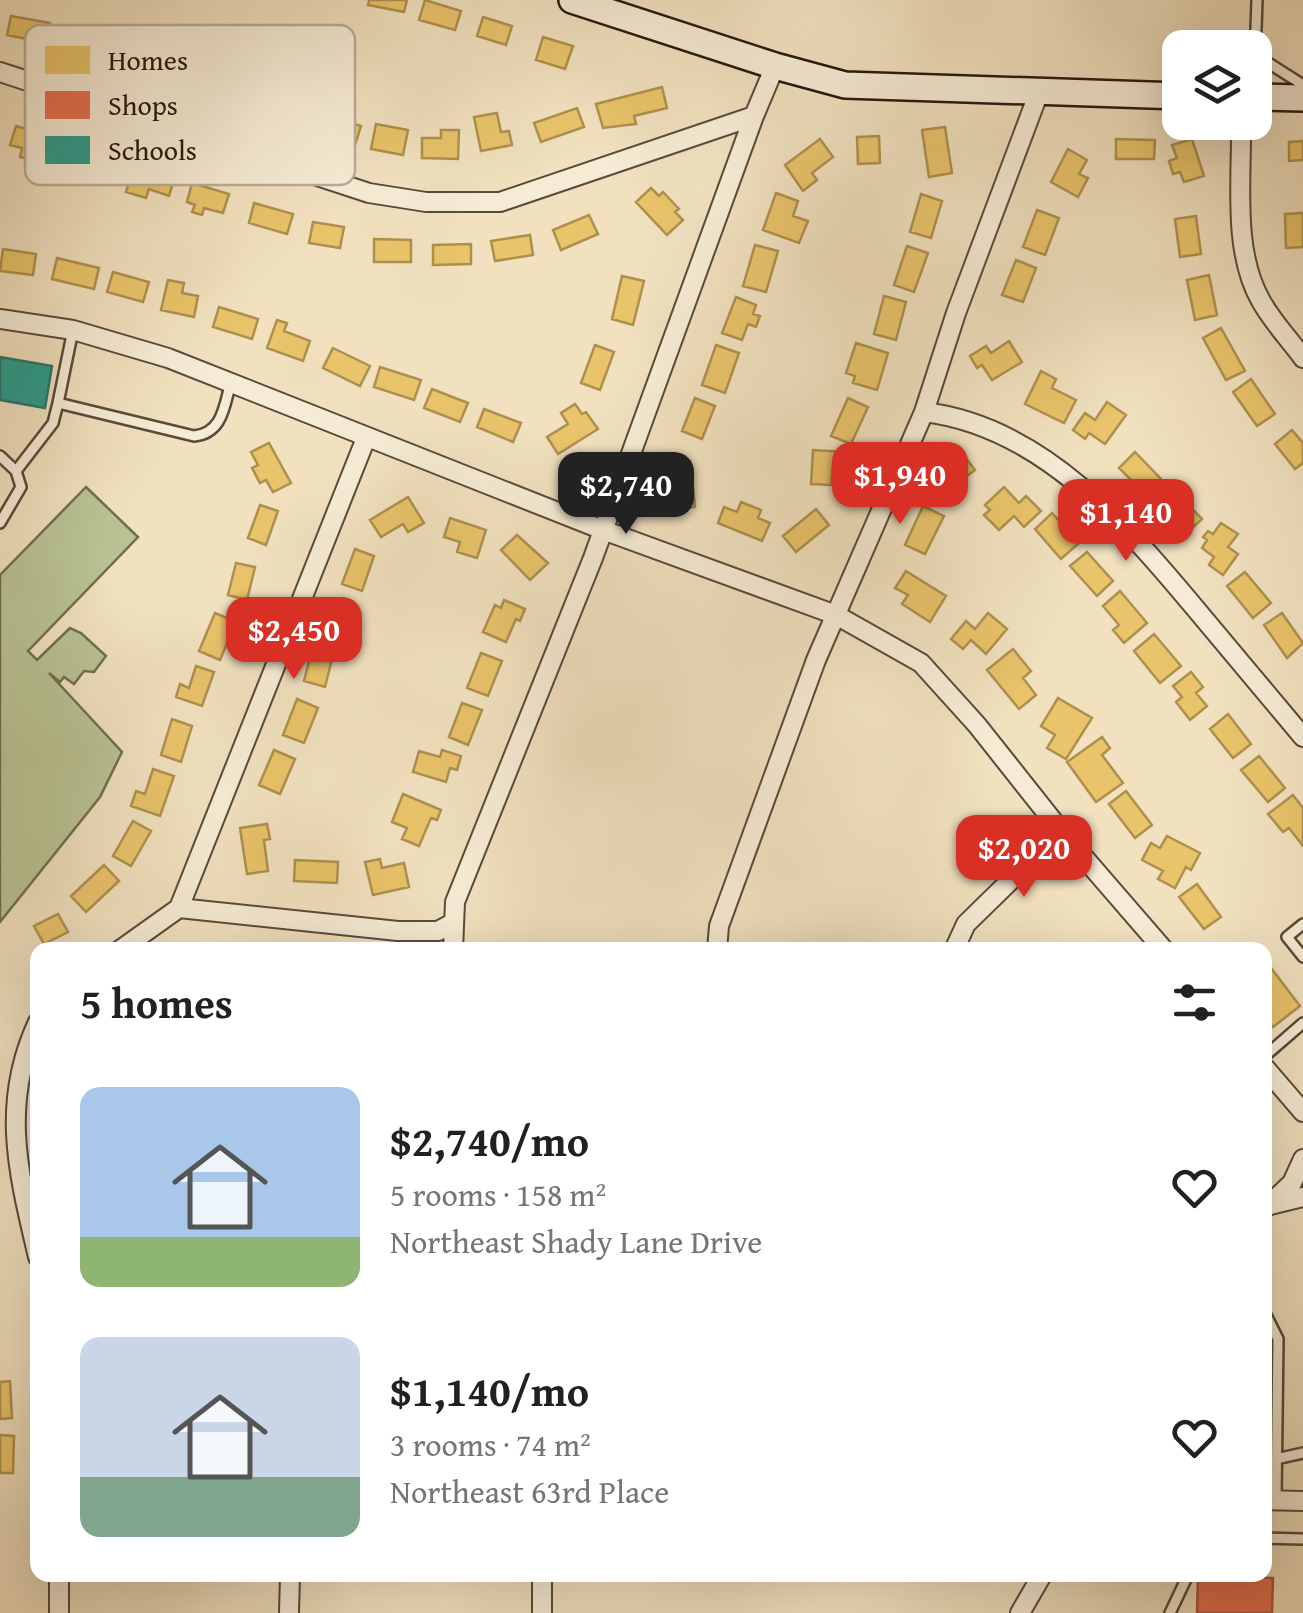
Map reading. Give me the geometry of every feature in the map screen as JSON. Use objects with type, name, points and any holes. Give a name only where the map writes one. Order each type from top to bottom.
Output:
[{"type":"street","points":[[572,0],[845,85],[1162,95]]},
{"type":"street","points":[[454,942],[455,902],[602,530],[775,66]]},
{"type":"street","points":[[0,72],[25,80]]},
{"type":"street","points":[[717,942],[719,926],[816,660],[924,412],[956,313],[1039,92]]},
{"type":"street","points":[[1272,97],[1303,98]]},
{"type":"street","points":[[345,185],[426,202],[500,202],[754,116]]},
{"type":"street","points":[[1241,140],[1247,259],[1260,300],[1303,358]]},
{"type":"street","points":[[0,319],[73,330],[168,358],[602,530],[836,615],[921,663],[1157,942]]},
{"type":"street","points":[[924,412],[973,421],[1004,436],[1099,503],[1166,573],[1303,737]]},
{"type":"street","points":[[131,942],[179,908],[366,438]]},
{"type":"street","points":[[958,942],[966,924],[1061,831]]},
{"type":"street","points":[[179,908],[358,929],[438,931],[453,924]]},
{"type":"street","points":[[30,1038],[14,1071],[8,1118],[17,1180],[30,1227]]},
{"type":"street","points":[[1272,1076],[1303,1112]]},
{"type":"street","points":[[1272,1202],[1292,1184],[1303,1159]]},
{"type":"street","points":[[1272,1205],[1303,1197]]},
{"type":"street","points":[[1272,1500],[1303,1501]]},
{"type":"street","points":[[59,1582],[59,1613]]},
{"type":"street","points":[[289,1613],[290,1582]]},
{"type":"street","points":[[542,1582],[542,1613]]},
{"type":"street","points":[[1020,1613],[1038,1582]]},
{"type":"lane","points":[[1256,30],[1257,0]]},
{"type":"lane","points":[[1272,66],[1303,85]]},
{"type":"lane","points":[[16,471],[53,422],[73,330]]},
{"type":"lane","points":[[58,403],[194,436],[205,435],[219,424],[231,382]]},
{"type":"lane","points":[[0,456],[16,471],[21,486],[0,523]]},
{"type":"lane","points":[[1303,924],[1288,936],[1303,956]]},
{"type":"lane","points":[[1272,1050],[1303,1023]]},
{"type":"lane","points":[[1272,1326],[1278,1338],[1272,1487]]},
{"type":"lane","points":[[1276,1460],[1303,1453]]},
{"type":"lane","points":[[1272,1538],[1303,1539]]},
{"type":"lane","points":[[1170,1613],[1185,1582]]},
{"type":"green space","points":[[86,487],[138,537],[28,651],[37,660],[70,628],[106,656],[94,672],[84,671],[74,684],[64,677],[60,682],[49,673],[122,752],[100,797],[0,922],[0,575]]},
{"type":"building: Homes","points":[[369,0],[407,0],[404,12],[368,5]]},
{"type":"building: Homes","points":[[425,0],[461,11],[455,30],[419,20]]},
{"type":"building: Homes","points":[[11,16],[50,23],[25,25],[25,39],[7,35]]},
{"type":"building: Homes","points":[[483,17],[512,26],[506,45],[477,36]]},
{"type":"building: Homes","points":[[543,37],[573,46],[565,69],[536,60]]},
{"type":"building: Homes","points":[[662,87],[667,108],[634,116],[636,124],[603,128],[596,104]]},
{"type":"building: Homes","points":[[577,108],[584,127],[541,142],[534,123]]},
{"type":"building: Homes","points":[[497,113],[501,132],[509,131],[512,145],[481,151],[474,117]]},
{"type":"building: Homes","points":[[355,124],[361,126],[355,145]]},
{"type":"building: Homes","points":[[376,124],[408,130],[403,155],[371,149]]},
{"type":"building: Homes","points":[[16,126],[25,129],[25,158],[20,157],[22,148],[10,145]]},
{"type":"building: Homes","points":[[945,127],[952,173],[929,177],[922,130]]},
{"type":"building: Homes","points":[[441,130],[459,130],[458,159],[422,158],[422,138],[441,138]]},
{"type":"building: Homes","points":[[879,136],[880,163],[858,164],[857,137]]},
{"type":"building: Homes","points":[[820,139],[833,157],[812,173],[817,180],[803,191],[785,165]]},
{"type":"building: Homes","points":[[1116,139],[1155,140],[1154,159],[1116,159]]},
{"type":"building: Homes","points":[[1192,140],[1204,176],[1184,182],[1180,172],[1173,174],[1169,161],[1177,158],[1172,145]]},
{"type":"building: Homes","points":[[1303,141],[1303,160],[1289,161],[1289,142]]},
{"type":"building: Homes","points":[[1068,149],[1087,160],[1079,174],[1088,178],[1078,197],[1051,182]]},
{"type":"building: Homes","points":[[128,185],[172,185],[169,196],[149,189],[146,198],[126,192]]},
{"type":"building: Homes","points":[[191,185],[229,194],[223,213],[204,208],[202,215],[192,212],[195,205],[187,202]]},
{"type":"building: Homes","points":[[651,188],[659,196],[663,192],[679,209],[675,212],[683,220],[667,235],[636,202]]},
{"type":"building: Homes","points":[[776,193],[798,201],[793,216],[808,221],[799,243],[763,230]]},
{"type":"building: Homes","points":[[921,194],[942,201],[931,238],[910,232]]},
{"type":"building: Homes","points":[[254,203],[293,214],[287,234],[249,223]]},
{"type":"building: Homes","points":[[1037,210],[1059,218],[1045,255],[1023,247]]},
{"type":"building: Homes","points":[[1303,213],[1303,247],[1286,248],[1285,214]]},
{"type":"building: Homes","points":[[589,215],[598,234],[561,250],[553,230]]},
{"type":"building: Homes","points":[[1196,216],[1201,254],[1180,257],[1175,219]]},
{"type":"building: Homes","points":[[313,222],[344,227],[340,248],[309,243]]},
{"type":"building: Homes","points":[[530,235],[533,255],[495,261],[491,241]]},
{"type":"building: Homes","points":[[374,239],[411,240],[411,262],[374,262]]},
{"type":"building: Homes","points":[[471,244],[471,264],[433,265],[433,245]]},
{"type":"building: Homes","points":[[755,245],[778,251],[766,292],[743,286]]},
{"type":"building: Homes","points":[[907,246],[928,253],[914,292],[894,285]]},
{"type":"building: Homes","points":[[3,249],[36,254],[33,275],[0,271]]},
{"type":"building: Homes","points":[[57,258],[99,268],[94,289],[52,279]]},
{"type":"building: Homes","points":[[1016,260],[1036,268],[1023,302],[1002,295]]},
{"type":"building: Homes","points":[[113,272],[149,282],[143,302],[107,292]]},
{"type":"building: Homes","points":[[1209,275],[1217,315],[1195,320],[1187,280]]},
{"type":"building: Homes","points":[[622,276],[644,281],[633,325],[612,319]]},
{"type":"building: Homes","points":[[168,280],[184,283],[182,293],[198,296],[194,317],[161,310]]},
{"type":"building: Homes","points":[[884,296],[906,302],[896,340],[874,334]]},
{"type":"building: Homes","points":[[736,297],[756,305],[753,314],[760,316],[756,327],[748,324],[742,340],[722,333]]},
{"type":"building: Homes","points":[[219,307],[258,319],[252,339],[213,327]]},
{"type":"building: Homes","points":[[277,320],[287,323],[284,331],[310,341],[303,361],[267,348]]},
{"type":"building: Homes","points":[[1221,328],[1245,371],[1226,380],[1203,338]]},
{"type":"building: Homes","points":[[1009,341],[1022,362],[992,380],[970,356],[986,346],[991,353]]},
{"type":"building: Homes","points":[[856,343],[888,353],[877,390],[853,383],[855,376],[846,373]]},
{"type":"building: Homes","points":[[595,345],[614,352],[600,390],[581,383]]},
{"type":"building: Homes","points":[[716,345],[739,353],[725,393],[702,385]]},
{"type":"building: Homes","points":[[333,348],[370,366],[360,386],[323,368]]},
{"type":"building: Homes","points":[[380,367],[421,380],[414,400],[374,387]]},
{"type":"building: Homes","points":[[1041,371],[1056,379],[1052,388],[1076,400],[1064,423],[1025,404]]},
{"type":"building: Homes","points":[[1251,379],[1275,414],[1257,426],[1233,392]]},
{"type":"building: Homes","points":[[432,389],[468,403],[460,422],[424,408]]},
{"type":"building: Homes","points":[[695,398],[715,406],[702,439],[682,431]]},
{"type":"building: Homes","points":[[848,398],[868,407],[851,444],[831,436]]},
{"type":"building: Homes","points":[[1107,402],[1126,415],[1105,444],[1089,433],[1085,439],[1073,430],[1085,413],[1095,420]]},
{"type":"building: Homes","points":[[575,404],[598,429],[558,454],[547,437],[568,424],[561,413]]},
{"type":"building: Homes","points":[[484,409],[521,423],[513,442],[477,427]]},
{"type":"building: Homes","points":[[1292,430],[1303,443],[1303,463],[1295,469],[1275,444]]},
{"type":"building: Homes","points":[[269,443],[291,483],[273,492],[266,480],[260,483],[252,468],[258,465],[251,452]]},
{"type":"building: Homes","points":[[813,450],[844,452],[843,466],[833,465],[831,485],[811,484]]},
{"type":"building: Homes","points":[[1135,452],[1163,481],[1147,496],[1119,468]]},
{"type":"building: Homes","points":[[962,453],[975,470],[936,499],[923,482]]},
{"type":"building: Homes","points":[[690,461],[695,507],[675,509],[669,463]]},
{"type":"building: Homes","points":[[1004,487],[1019,503],[1026,496],[1041,511],[1024,527],[1014,516],[999,530],[984,515],[990,510],[985,505]]},
{"type":"building: Homes","points":[[1173,489],[1202,519],[1185,535],[1157,505]]},
{"type":"building: Homes","points":[[408,497],[424,523],[408,532],[403,524],[381,537],[370,520]]},
{"type":"building: Homes","points":[[741,502],[761,510],[758,518],[770,523],[762,541],[718,523],[724,507],[737,512]]},
{"type":"building: Homes","points":[[260,505],[278,511],[266,545],[248,538]]},
{"type":"building: Homes","points":[[923,506],[944,516],[925,554],[905,545]]},
{"type":"building: Homes","points":[[816,509],[829,525],[796,552],[783,536]]},
{"type":"building: Homes","points":[[1052,513],[1079,543],[1061,559],[1035,529]]},
{"type":"building: Homes","points":[[450,518],[486,530],[477,558],[457,552],[460,542],[444,537]]},
{"type":"building: Homes","points":[[1221,523],[1238,534],[1228,547],[1238,554],[1223,575],[1209,565],[1214,557],[1202,548],[1207,540],[1203,537],[1208,531],[1213,534]]},
{"type":"building: Homes","points":[[517,535],[548,563],[530,580],[501,550]]},
{"type":"building: Homes","points":[[355,549],[374,556],[362,591],[342,584]]},
{"type":"building: Homes","points":[[1087,552],[1113,581],[1097,596],[1070,566]]},
{"type":"building: Homes","points":[[236,563],[255,567],[247,600],[228,595]]},
{"type":"building: Homes","points":[[906,571],[946,596],[930,622],[902,604],[908,595],[895,588]]},
{"type":"building: Homes","points":[[1245,572],[1271,603],[1253,618],[1227,586]]},
{"type":"building: Homes","points":[[1120,591],[1147,623],[1124,643],[1113,630],[1119,625],[1103,606]]},
{"type":"building: Homes","points":[[504,600],[525,609],[506,642],[483,632],[495,605],[501,608]]},
{"type":"building: Homes","points":[[336,603],[355,610],[344,639],[325,632]]},
{"type":"building: Homes","points":[[215,613],[236,622],[220,660],[199,651]]},
{"type":"building: Homes","points":[[988,613],[1007,629],[986,654],[971,640],[963,649],[951,639],[966,621],[975,629]]},
{"type":"building: Homes","points":[[1282,613],[1303,643],[1287,658],[1264,625]]},
{"type":"building: Homes","points":[[1154,634],[1181,666],[1160,683],[1134,651]]},
{"type":"building: Homes","points":[[312,649],[333,655],[325,687],[304,681]]},
{"type":"building: Homes","points":[[1013,649],[1031,671],[1023,678],[1036,695],[1019,709],[987,670]]},
{"type":"building: Homes","points":[[481,653],[502,661],[488,696],[467,688]]},
{"type":"building: Homes","points":[[196,666],[214,672],[202,706],[176,697],[180,684],[189,688]]},
{"type":"building: Homes","points":[[1191,672],[1203,687],[1196,693],[1207,706],[1190,720],[1176,702],[1182,697],[1173,686]]},
{"type":"building: Homes","points":[[1058,698],[1092,718],[1066,759],[1047,748],[1055,735],[1041,726]]},
{"type":"building: Homes","points":[[297,699],[318,708],[304,743],[283,735]]},
{"type":"building: Homes","points":[[462,703],[482,710],[468,745],[449,737]]},
{"type":"building: Homes","points":[[1228,714],[1251,744],[1233,758],[1210,729]]},
{"type":"building: Homes","points":[[172,719],[192,726],[181,762],[161,755]]},
{"type":"building: Homes","points":[[1102,737],[1110,748],[1102,755],[1123,783],[1096,802],[1067,762]]},
{"type":"building: Homes","points":[[274,750],[295,759],[280,794],[259,785]]},
{"type":"building: Homes","points":[[442,750],[461,756],[457,770],[450,768],[446,782],[413,772],[419,751],[440,757]]},
{"type":"building: Homes","points":[[1259,756],[1285,788],[1268,802],[1241,770]]},
{"type":"building: Homes","points":[[153,769],[174,776],[160,816],[131,806],[136,791],[145,794]]},
{"type":"building: Homes","points":[[1126,791],[1152,825],[1135,838],[1109,804]]},
{"type":"building: Homes","points":[[403,794],[441,810],[437,820],[431,818],[419,846],[402,839],[407,828],[392,822]]},
{"type":"building: Homes","points":[[1293,795],[1303,808],[1303,846],[1289,828],[1283,832],[1268,814]]},
{"type":"building: Homes","points":[[133,821],[151,831],[131,866],[113,856]]},
{"type":"building: Homes","points":[[267,824],[270,839],[264,840],[268,871],[247,874],[240,828]]},
{"type":"building: Homes","points":[[1167,836],[1200,853],[1191,870],[1186,867],[1175,888],[1158,879],[1163,871],[1142,860],[1151,843],[1160,848]]},
{"type":"building: Homes","points":[[380,859],[382,868],[404,863],[409,887],[373,895],[365,862]]},
{"type":"building: Homes","points":[[295,860],[338,862],[337,883],[294,881]]},
{"type":"building: Homes","points":[[104,865],[119,881],[86,912],[71,896]]},
{"type":"building: Homes","points":[[1197,884],[1221,917],[1204,929],[1179,897]]},
{"type":"building: Homes","points":[[58,914],[68,932],[43,942],[34,926]]},
{"type":"building: Homes","points":[[1272,969],[1300,1006],[1272,1026]]},
{"type":"building: Homes","points":[[10,1381],[12,1418],[0,1419],[0,1382]]},
{"type":"building: Homes","points":[[0,1435],[14,1436],[13,1473],[0,1473]]},
{"type":"building: Shops","points":[[1273,1578],[1272,1613],[1197,1613],[1198,1582],[1272,1582]]},
{"type":"building: Schools","points":[[0,357],[52,366],[45,408],[0,400]]}]
